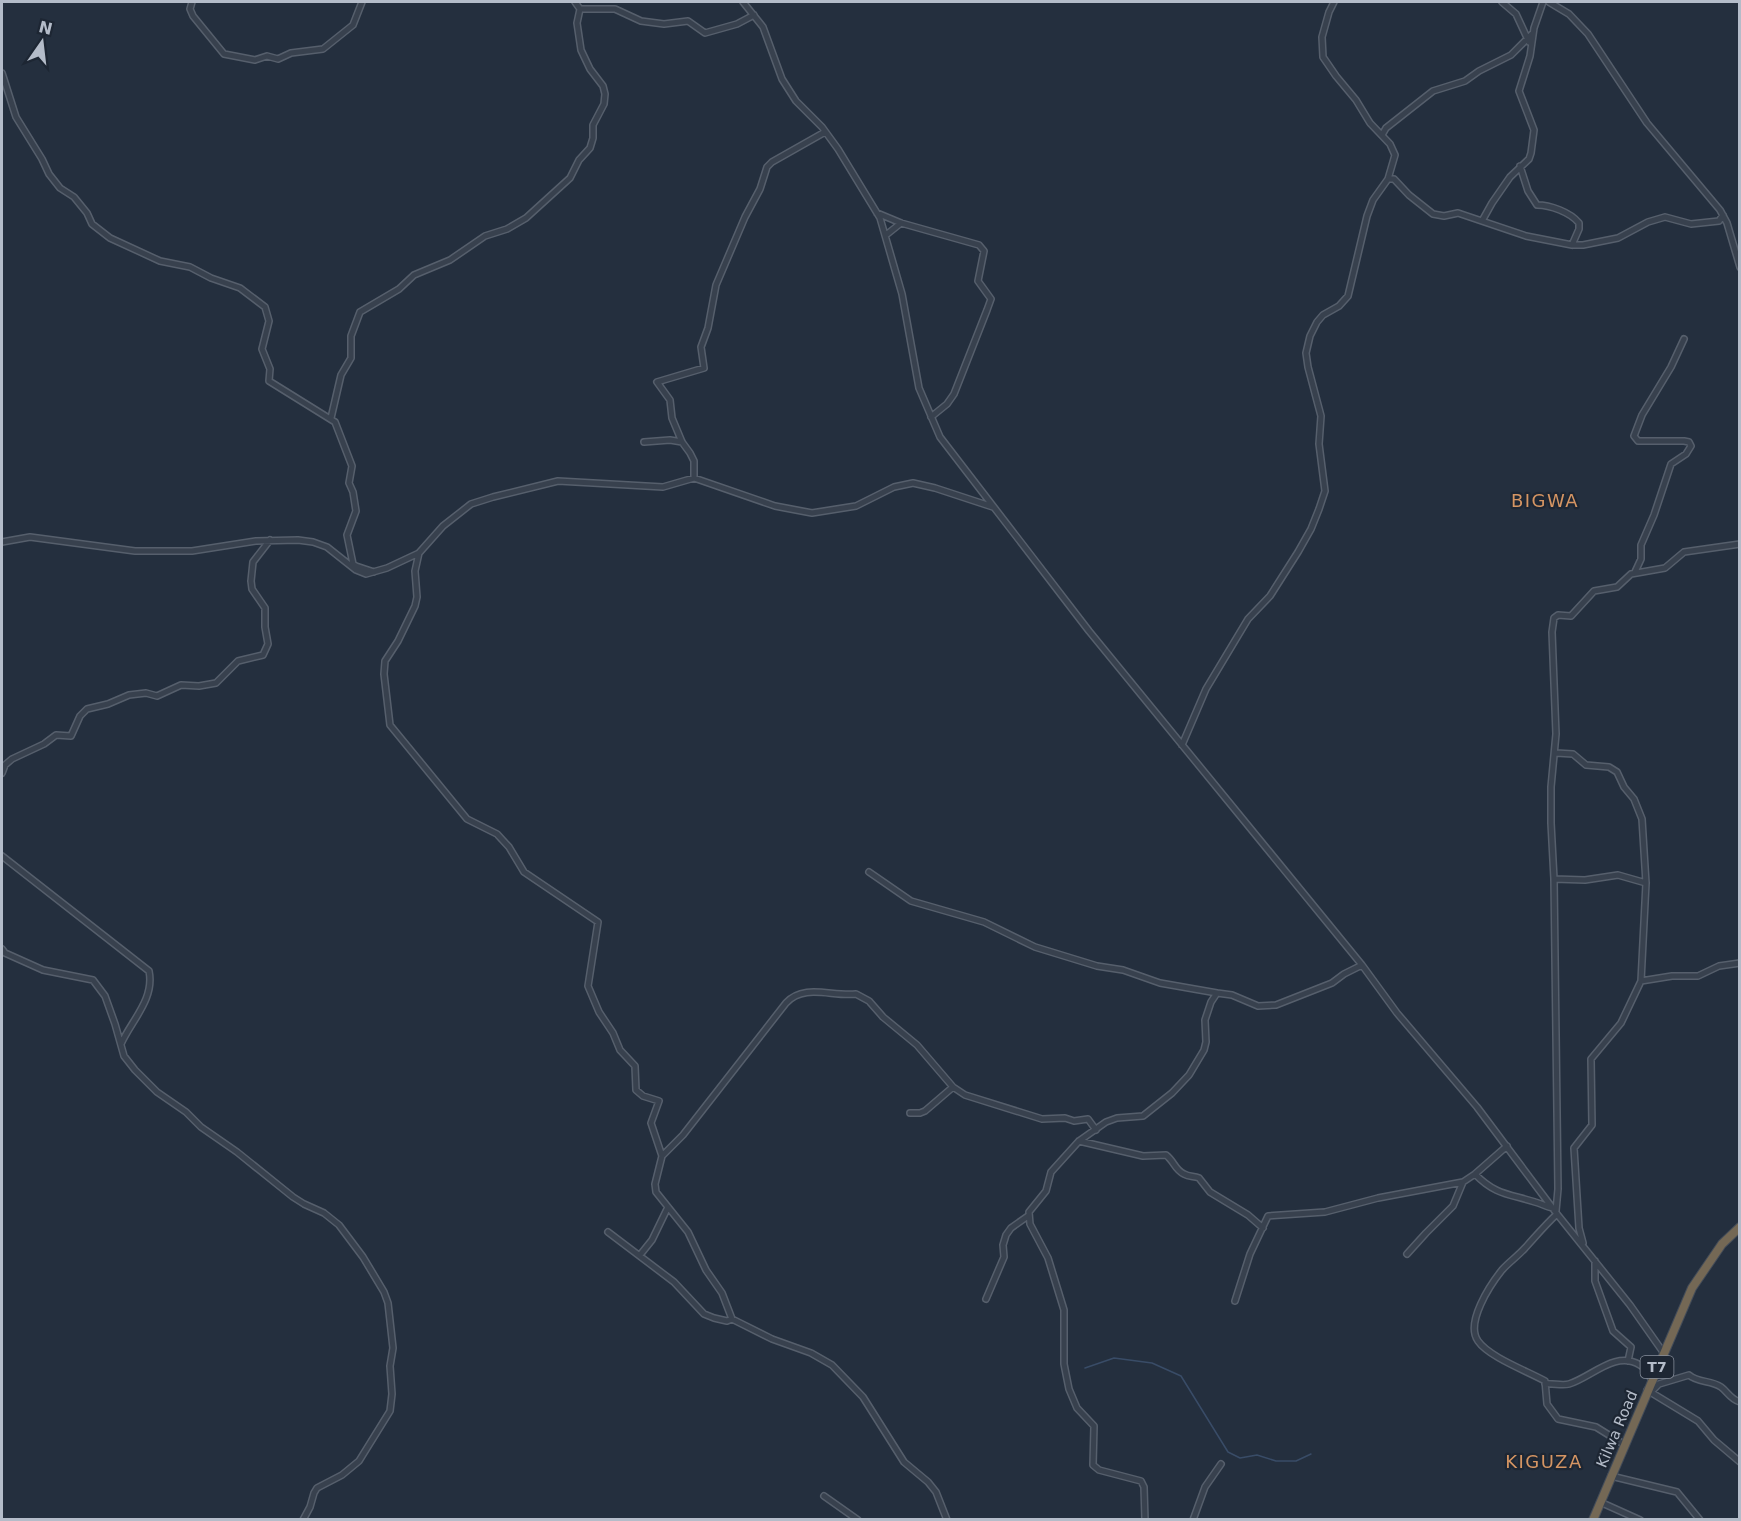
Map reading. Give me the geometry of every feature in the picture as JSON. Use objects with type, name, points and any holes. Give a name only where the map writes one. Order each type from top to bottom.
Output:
[{"type":"highway","name":"Kilwa Road","points":[[1593,1520],[1650,1391],[1651,1380],[1663,1352],[1698,1277],[1722,1244],[1740,1227]]},
{"type":"street","points":[[192,2],[190,9],[193,16],[221,52],[255,60],[267,56],[278,59],[291,53],[323,49],[356,21],[362,2]]},
{"type":"street","points":[[331,418],[341,375],[351,358],[351,336],[360,312],[399,289],[414,275],[450,260],[485,236],[507,229],[526,218],[570,178],[579,160],[590,148],[593,127],[604,104],[605,94],[603,86],[590,69],[580,48],[577,23],[580,9],[575,2]]},
{"type":"street","points":[[743,2],[763,27],[782,79],[852,170],[877,213],[886,235],[907,314],[920,388],[940,437],[1089,631],[1362,965],[1397,1012],[1449,1072],[1630,1305],[1663,1352]]},
{"type":"street","points":[[1182,745],[1206,689],[1248,619],[1270,596],[1298,552],[1319,509],[1325,490],[1319,444],[1321,416],[1306,353],[1310,336],[1317,322],[1348,296],[1367,216],[1373,200],[1388,178],[1395,155],[1393,148],[1370,123],[1356,100],[1323,57],[1324,28],[1334,2]]},
{"type":"street","points":[[1502,2],[1516,14],[1531,46]]},
{"type":"street","points":[[1482,222],[1492,203],[1520,166],[1529,159],[1531,153],[1534,130],[1519,91],[1530,56],[1540,5],[1543,2]]},
{"type":"street","points":[[1549,2],[1569,14],[1588,34],[1647,123],[1724,215],[1740,267]]},
{"type":"street","points":[[580,9],[615,9],[640,21],[664,24],[688,21],[705,33],[737,24],[754,15]]},
{"type":"street","points":[[1382,135],[1386,128],[1428,94],[1465,81],[1479,71],[1511,55],[1533,33]]},
{"type":"street","points":[[2,73],[16,117],[42,159],[48,174],[60,188],[74,197],[87,213],[92,224],[115,240],[163,262],[190,267],[211,278],[240,288],[262,304],[268,312],[270,321],[262,349],[270,369],[270,382],[331,418],[335,423],[352,466],[349,483],[356,510],[347,535],[353,564],[374,572]]},
{"type":"street","points":[[694,478],[692,457],[682,442],[671,414],[670,399],[657,382],[704,368],[701,347],[708,328],[716,285],[745,217],[760,189],[767,167],[825,132]]},
{"type":"street","points":[[1520,166],[1528,191],[1537,205],[1544,205],[1566,213],[1579,223],[1579,229],[1572,245]]},
{"type":"street","points":[[1388,178],[1394,179],[1430,213],[1439,216],[1458,213],[1531,237],[1572,245],[1618,238],[1648,222],[1665,217],[1696,224],[1719,221],[1724,215]]},
{"type":"street","points":[[877,213],[901,224],[979,245],[984,250],[978,278],[982,288],[991,298],[954,394],[947,404],[931,417]]},
{"type":"street","points":[[886,235],[901,224]]},
{"type":"street","points":[[1635,572],[1641,559],[1641,545],[1671,464],[1686,454],[1691,446],[1689,442],[1684,441],[1638,441],[1634,436],[1647,406],[1671,368],[1684,339]]},
{"type":"street","points":[[644,442],[670,440],[682,442]]},
{"type":"street","points":[[2,542],[30,537],[135,551],[199,551],[290,539],[313,542],[337,554],[358,572],[366,574],[409,559],[461,510],[471,504],[493,496],[558,481],[663,488],[694,478],[775,506],[812,513],[856,506],[894,487],[913,483],[994,507]]},
{"type":"street","points":[[2,773],[5,765],[12,759],[44,744],[56,735],[71,736],[80,716],[87,709],[108,704],[129,695],[146,693],[157,696],[181,685],[199,686],[216,683],[235,663],[263,655],[268,644],[265,608],[252,589],[251,580],[254,574],[253,561],[270,540]]},
{"type":"street","points":[[1625,1445],[1596,1428],[1558,1419],[1547,1404],[1543,1380],[1501,1359],[1479,1343],[1473,1332],[1473,1326],[1486,1294],[1498,1276],[1555,1211],[1558,1189],[1551,787],[1556,753],[1552,632],[1554,618],[1557,615],[1571,616],[1594,591],[1617,587],[1627,576],[1635,572],[1665,568],[1684,552],[1740,544]]},
{"type":"street","points":[[419,552],[415,606],[398,641],[385,661],[384,674],[390,725],[467,819],[497,834],[509,847],[524,872],[598,922],[588,986],[598,1012],[620,1050],[635,1066],[636,1090],[639,1094],[659,1101],[651,1128],[662,1156],[655,1188],[658,1195],[688,1232],[706,1270],[721,1291],[732,1319],[772,1339],[811,1353],[832,1365],[863,1398],[904,1462],[928,1482],[936,1492],[947,1520]]},
{"type":"street","points":[[1556,753],[1573,754],[1586,765],[1609,767],[1617,772],[1624,787],[1634,799],[1642,819],[1646,883],[1641,981],[1621,1023],[1591,1059],[1592,1125],[1574,1148],[1583,1244]]},
{"type":"street","points":[[2,856],[149,971],[149,986],[139,1016],[128,1030],[120,1046]]},
{"type":"street","points":[[869,872],[910,901],[984,922],[1035,947],[1097,966],[1123,970],[1160,983],[1232,995],[1258,1006],[1275,1005],[1332,983],[1362,965]]},
{"type":"street","points":[[1554,879],[1584,880],[1618,875],[1646,883]]},
{"type":"street","points":[[2,949],[5,953],[43,970],[93,980],[105,996],[124,1056],[135,1070],[201,1127],[282,1186],[293,1197],[324,1213],[339,1225],[363,1257],[384,1292],[388,1303],[393,1348],[390,1366],[392,1394],[390,1411],[359,1461],[342,1475],[317,1488],[303,1520]]},
{"type":"street","points":[[1641,981],[1672,976],[1698,976],[1719,966],[1740,963]]},
{"type":"street","points":[[662,1156],[683,1135],[786,1003],[799,993],[856,994],[863,997],[926,1054],[953,1087],[965,1095],[1042,1119],[1088,1119],[1096,1130]]},
{"type":"street","points":[[986,1299],[1004,1257],[1006,1235],[1011,1228],[1028,1216],[1032,1206],[1046,1191],[1051,1172],[1078,1141],[1106,1122],[1117,1118],[1143,1116],[1172,1093],[1189,1075],[1204,1050],[1205,1020],[1211,1002],[1217,993]]},
{"type":"street","points":[[910,1113],[925,1111],[953,1087]]},
{"type":"street","points":[[1078,1141],[1143,1155],[1166,1155],[1178,1170],[1185,1175],[1199,1178],[1210,1192],[1248,1215],[1263,1228]]},
{"type":"street","points":[[1235,1301],[1250,1254],[1268,1216],[1325,1212],[1378,1198],[1463,1182],[1507,1146]]},
{"type":"street","points":[[1475,1174],[1502,1194],[1536,1202],[1555,1211]]},
{"type":"street","points":[[1407,1254],[1454,1206],[1463,1182]]},
{"type":"street","points":[[640,1255],[652,1240],[668,1207]]},
{"type":"street","points":[[1028,1216],[1046,1251],[1064,1310],[1064,1364],[1069,1389],[1077,1408],[1094,1425],[1093,1465],[1099,1470],[1141,1481],[1144,1487],[1145,1520]]},
{"type":"street","points":[[608,1232],[681,1289],[704,1314],[727,1321],[732,1319]]},
{"type":"street","points":[[1594,1261],[1595,1281],[1613,1331],[1631,1347],[1628,1361]]},
{"type":"street","points":[[1545,1384],[1567,1385],[1615,1362],[1628,1361],[1643,1367],[1651,1380]]},
{"type":"street","points":[[1740,1402],[1731,1398],[1718,1385],[1696,1380],[1687,1375],[1659,1384],[1650,1391],[1698,1421],[1714,1440],[1740,1462]]},
{"type":"street","points":[[1193,1520],[1205,1487],[1221,1464]]},
{"type":"street","points":[[1611,1476],[1677,1492],[1700,1520]]},
{"type":"street","points":[[824,1496],[858,1520]]},
{"type":"street","points":[[1600,1502],[1640,1520]]},
{"type":"waterway","points":[[1085,1368],[1114,1358],[1152,1363],[1181,1376],[1228,1452],[1240,1458],[1257,1455],[1276,1461],[1296,1461],[1311,1454]]},
{"type":"district","name":"BIGWA","points":[[1545,500]]},
{"type":"district","name":"KIGUZA","points":[[1544,1461]]}]
